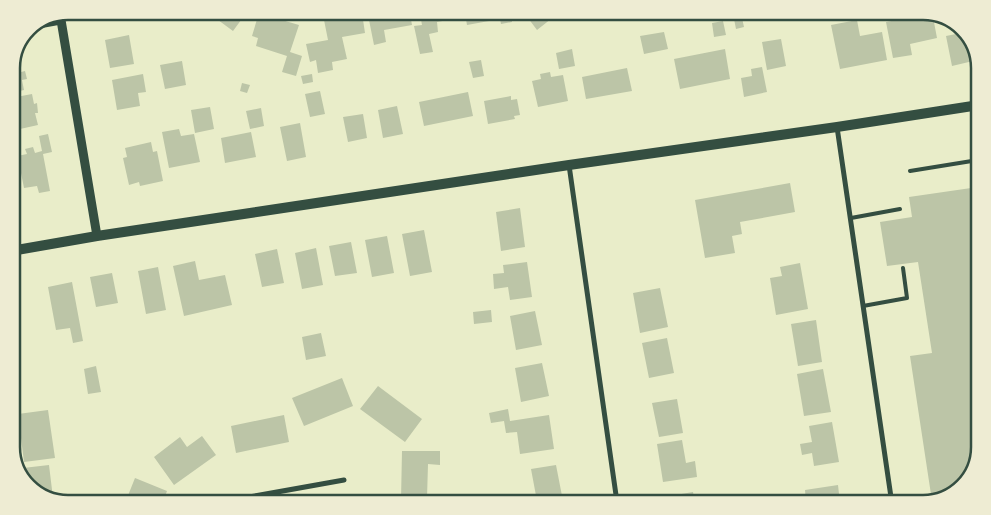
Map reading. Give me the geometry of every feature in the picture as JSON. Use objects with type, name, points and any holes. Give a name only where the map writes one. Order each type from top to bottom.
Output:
[{"type":"main road","points":[[20,249],[97,236],[971,106]]},
{"type":"street","points":[[60,21],[97,236]]},
{"type":"street","points":[[838,127],[891,495]]},
{"type":"street","points":[[569,165],[616,495]]},
{"type":"street","points":[[260,495],[344,480]]},
{"type":"lane","points":[[910,171],[971,161]]},
{"type":"lane","points":[[851,218],[900,209]]},
{"type":"lane","points":[[863,306],[907,298],[903,268]]},
{"type":"building","points":[[218,20],[241,20],[233,31]]},
{"type":"building","points":[[257,20],[282,20],[299,25],[290,52],[302,56],[296,76],[282,72],[287,56],[256,46],[258,38],[252,36]]},
{"type":"building","points":[[324,20],[363,20],[365,33],[342,37],[347,59],[332,62],[333,70],[318,73],[316,60],[310,62],[306,44],[328,40]]},
{"type":"building","points":[[369,20],[411,20],[412,25],[384,30],[386,42],[374,45]]},
{"type":"building","points":[[421,20],[448,20],[437,22],[438,32],[429,34],[433,52],[420,54],[414,26],[422,25]]},
{"type":"building","points":[[466,20],[494,20],[467,25]]},
{"type":"building","points":[[500,20],[512,20],[512,22],[501,24]]},
{"type":"building","points":[[530,20],[550,20],[537,30]]},
{"type":"building","points":[[734,20],[742,20],[744,27],[736,29]]},
{"type":"building","points":[[857,20],[860,36],[882,32],[887,60],[840,69],[831,25]]},
{"type":"building","points":[[897,20],[930,20],[934,21],[937,38],[910,44],[912,55],[893,58],[886,22]]},
{"type":"building","points":[[723,21],[726,35],[714,37],[712,23]]},
{"type":"building","points":[[664,32],[668,49],[644,54],[640,36]]},
{"type":"building","points":[[957,34],[959,36],[966,46],[971,62],[952,66],[946,36]]},
{"type":"building","points":[[129,35],[134,64],[110,68],[105,40]]},
{"type":"building","points":[[781,39],[786,66],[767,70],[762,42]]},
{"type":"building","points":[[572,49],[575,66],[559,69],[556,53]]},
{"type":"building","points":[[725,49],[730,79],[680,89],[674,59]]},
{"type":"building","points":[[481,60],[484,76],[473,78],[469,62]]},
{"type":"building","points":[[182,61],[186,85],[165,89],[160,65]]},
{"type":"building","points":[[20,66],[21,72],[25,71],[27,79],[22,80],[24,90],[20,91]]},
{"type":"building","points":[[762,67],[767,92],[744,97],[741,78],[752,76],[751,69]]},
{"type":"building","points":[[627,68],[632,91],[586,99],[582,77]]},
{"type":"building","points":[[550,72],[551,77],[563,75],[568,101],[538,107],[532,81],[541,79],[540,74]]},
{"type":"building","points":[[143,74],[146,92],[138,93],[140,106],[117,110],[112,80]]},
{"type":"building","points":[[312,74],[313,82],[303,84],[301,76]]},
{"type":"building","points":[[242,83],[250,85],[247,93],[240,91]]},
{"type":"building","points":[[320,91],[325,114],[310,117],[305,94]]},
{"type":"building","points":[[468,92],[473,116],[424,126],[419,102]]},
{"type":"building","points":[[32,94],[34,104],[37,103],[38,113],[35,113],[38,125],[20,129],[20,96]]},
{"type":"building","points":[[511,96],[511,100],[517,99],[520,115],[514,116],[515,119],[488,124],[484,101]]},
{"type":"building","points":[[397,106],[403,134],[383,138],[378,110]]},
{"type":"building","points":[[210,107],[214,129],[195,133],[191,110]]},
{"type":"building","points":[[261,108],[264,126],[250,129],[246,111]]},
{"type":"building","points":[[363,114],[367,138],[348,142],[343,117]]},
{"type":"building","points":[[300,123],[306,157],[287,161],[280,127]]},
{"type":"building","points":[[179,129],[181,136],[194,134],[200,162],[169,168],[162,132]]},
{"type":"building","points":[[251,132],[256,157],[225,163],[221,138]]},
{"type":"building","points":[[48,134],[52,152],[43,154],[50,191],[39,193],[37,186],[24,188],[20,173],[20,155],[27,154],[25,149],[33,147],[35,153],[42,151],[39,136]]},
{"type":"building","points":[[151,142],[153,152],[157,151],[163,181],[140,186],[139,182],[129,185],[123,158],[127,157],[125,148]]},
{"type":"building","points":[[790,183],[795,212],[740,222],[742,234],[732,236],[735,253],[705,258],[695,200]]},
{"type":"building","points":[[971,188],[971,454],[966,469],[959,479],[947,489],[931,495],[910,356],[932,353],[918,262],[887,266],[880,222],[912,217],[909,197]]},
{"type":"building","points":[[520,208],[525,247],[501,251],[496,212]]},
{"type":"building","points":[[424,230],[432,272],[410,276],[402,234]]},
{"type":"building","points":[[387,236],[394,273],[372,277],[365,240]]},
{"type":"building","points":[[351,242],[357,273],[335,276],[329,246]]},
{"type":"building","points":[[316,248],[323,285],[302,289],[295,253]]},
{"type":"building","points":[[277,249],[284,283],[262,287],[255,254]]},
{"type":"building","points":[[195,261],[199,280],[225,275],[232,305],[184,316],[173,266]]},
{"type":"building","points":[[527,262],[532,297],[510,300],[508,287],[494,289],[493,274],[504,273],[503,265]]},
{"type":"building","points":[[800,263],[808,309],[776,315],[770,278],[782,276],[780,267]]},
{"type":"building","points":[[158,267],[166,310],[146,314],[138,271]]},
{"type":"building","points":[[112,273],[118,303],[96,307],[90,277]]},
{"type":"building","points":[[72,282],[83,341],[73,343],[70,328],[56,330],[48,287]]},
{"type":"building","points":[[660,288],[668,327],[640,333],[633,293]]},
{"type":"building","points":[[491,310],[492,322],[474,324],[473,312]]},
{"type":"building","points":[[535,311],[542,345],[516,350],[510,316]]},
{"type":"building","points":[[816,320],[822,362],[798,366],[791,324]]},
{"type":"building","points":[[321,333],[326,356],[306,360],[302,337]]},
{"type":"building","points":[[667,338],[674,373],[649,378],[642,343]]},
{"type":"building","points":[[542,363],[549,396],[521,402],[515,368]]},
{"type":"building","points":[[96,366],[101,392],[88,394],[84,369]]},
{"type":"building","points":[[823,369],[831,412],[804,416],[797,374]]},
{"type":"building","points":[[342,378],[353,406],[304,426],[292,398]]},
{"type":"building","points":[[378,386],[422,419],[405,442],[360,409]]},
{"type":"building","points":[[677,399],[683,433],[659,437],[652,403]]},
{"type":"building","points":[[508,409],[510,421],[549,415],[554,449],[520,454],[517,432],[506,433],[504,421],[491,423],[489,413]]},
{"type":"building","points":[[48,410],[55,458],[24,462],[20,414]]},
{"type":"building","points":[[284,415],[289,442],[236,453],[231,426]]},
{"type":"building","points":[[832,422],[839,462],[814,466],[812,453],[802,455],[800,444],[812,442],[809,426]]},
{"type":"building","points":[[202,436],[216,455],[174,485],[154,457],[180,437],[187,447]]},
{"type":"building","points":[[682,440],[686,463],[695,461],[697,477],[663,482],[657,444]]},
{"type":"building","points":[[402,451],[440,451],[440,465],[428,464],[427,495],[401,495]]},
{"type":"building","points":[[49,465],[52,492],[36,483],[25,468]]},
{"type":"building","points":[[556,465],[562,495],[536,495],[531,469]]},
{"type":"building","points":[[135,478],[167,491],[166,495],[128,495]]},
{"type":"building","points":[[838,485],[839,495],[805,495],[805,490]]},
{"type":"building","points":[[693,492],[694,495],[676,495]]}]
